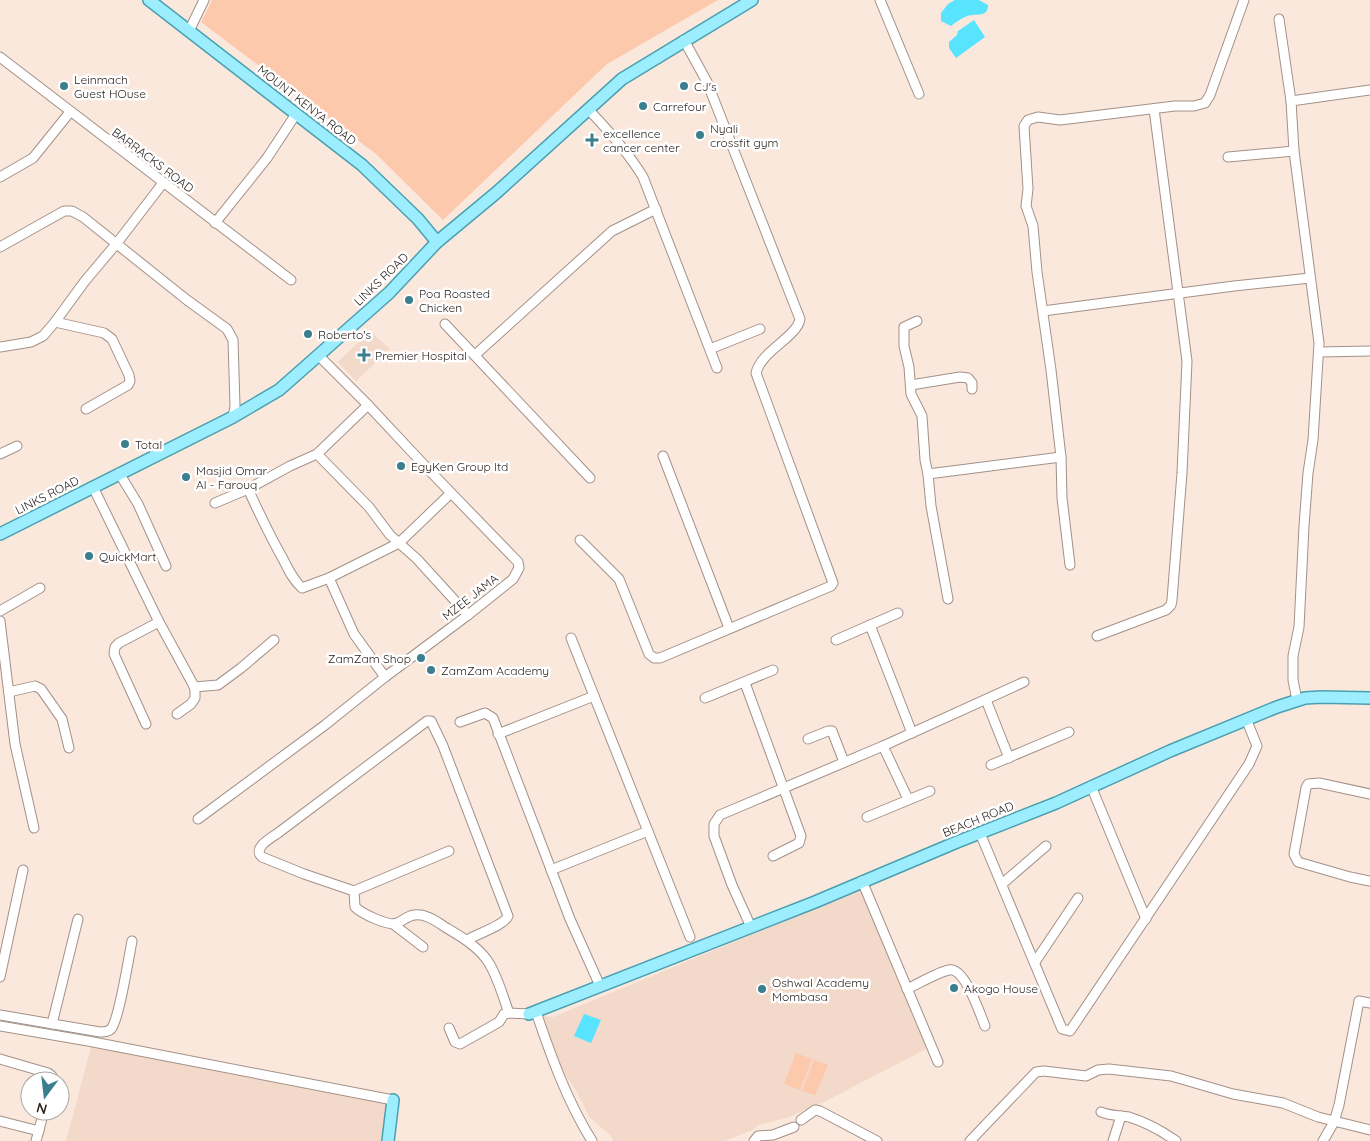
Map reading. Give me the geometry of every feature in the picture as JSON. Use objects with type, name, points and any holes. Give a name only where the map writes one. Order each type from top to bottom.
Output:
[{"type":"main road","name":"MOUNT KENYA ROAD","points":[[149,0],[362,165],[418,219],[437,242]]},
{"type":"main road","name":"LINKS ROAD","points":[[0,534],[233,417],[279,390],[320,356],[388,293],[437,242],[496,193],[622,79],[752,0]]},
{"type":"main road","name":"BEACH ROAD","points":[[532,1013],[751,927],[1056,803],[1170,751],[1296,700],[1322,697],[1370,698]]},
{"type":"main road","points":[[388,1141],[394,1100]]},
{"type":"street","points":[[189,31],[204,0]]},
{"type":"street","points":[[880,0],[919,94]]},
{"type":"street","points":[[1070,565],[1062,498],[1061,457],[1033,226],[1026,206],[1028,189],[1024,126],[1028,120],[1038,117],[1060,120],[1202,105],[1207,101],[1244,0]]},
{"type":"street","points":[[1279,19],[1291,101],[1294,151],[1318,329],[1319,352],[1313,440],[1308,473],[1304,526],[1299,627],[1293,656],[1293,680],[1296,700]]},
{"type":"street","points":[[580,540],[613,572],[622,584],[639,632],[651,657],[660,658],[831,586],[833,581],[756,373],[758,366],[764,358],[795,329],[800,319],[707,82],[684,40]]},
{"type":"street","name":"BARRACKS ROAD","points":[[0,57],[163,184],[291,280]]},
{"type":"street","points":[[1291,101],[1370,90]]},
{"type":"street","points":[[588,109],[605,126],[643,177],[717,368]]},
{"type":"street","points":[[1097,636],[1166,610],[1172,602],[1182,473],[1187,361],[1154,109]]},
{"type":"street","points":[[0,177],[33,158],[70,112]]},
{"type":"street","points":[[215,223],[267,158],[296,114]]},
{"type":"street","points":[[1228,157],[1294,151]]},
{"type":"street","points":[[0,347],[36,340],[43,336],[163,184]]},
{"type":"street","points":[[475,356],[612,231],[656,210]]},
{"type":"street","points":[[0,247],[64,211],[83,217],[187,300],[224,326],[230,333],[233,350],[235,406],[233,417]]},
{"type":"street","points":[[1043,311],[1310,278]]},
{"type":"street","points":[[55,322],[108,335],[112,339],[129,375],[130,383],[128,385],[86,409]]},
{"type":"street","points":[[917,322],[904,327],[904,346],[911,394],[922,416],[930,506],[948,599]]},
{"type":"street","points":[[445,324],[590,478]]},
{"type":"street","points":[[710,349],[760,329]]},
{"type":"street","points":[[1319,352],[1370,351]]},
{"type":"street","name":"MZEE JAMA","points":[[198,819],[325,725],[468,615],[513,579],[518,572],[519,564],[320,356]]},
{"type":"street","points":[[911,386],[960,377],[968,378],[972,383],[972,389]]},
{"type":"street","points":[[215,503],[248,489],[290,466],[318,454],[368,405]]},
{"type":"street","points":[[0,454],[17,446]]},
{"type":"street","points":[[318,454],[369,506],[390,535],[417,559],[468,615]]},
{"type":"street","points":[[663,456],[729,628]]},
{"type":"street","points":[[928,474],[1061,457]]},
{"type":"street","points":[[119,474],[138,504],[166,566]]},
{"type":"street","points":[[93,487],[159,622],[194,687],[196,698],[177,714]]},
{"type":"street","points":[[248,489],[267,530],[298,585],[302,588],[307,588],[330,578],[398,543],[451,493]]},
{"type":"street","points":[[330,578],[354,634],[385,677]]},
{"type":"street","points":[[0,611],[40,588]]},
{"type":"street","points":[[836,640],[898,613]]},
{"type":"street","points":[[0,621],[15,744],[34,828]]},
{"type":"street","points":[[146,724],[114,654],[114,650],[119,643],[159,622]]},
{"type":"street","points":[[870,625],[912,732]]},
{"type":"street","points":[[571,638],[690,937]]},
{"type":"street","points":[[194,687],[218,685],[274,640]]},
{"type":"street","points":[[706,698],[773,670]]},
{"type":"street","points":[[745,682],[802,839],[796,846],[773,856]]},
{"type":"street","points":[[751,927],[717,844],[714,824],[722,813],[883,746],[1024,682]]},
{"type":"street","points":[[9,692],[35,686],[41,689],[62,719],[70,748]]},
{"type":"street","points":[[498,734],[594,696]]},
{"type":"street","points":[[986,700],[1009,758]]},
{"type":"street","points":[[460,722],[487,713],[493,718],[551,870],[600,986]]},
{"type":"street","points":[[450,851],[354,891],[262,857],[258,850],[402,738],[427,721],[431,721],[443,746],[508,916],[506,921],[467,940]]},
{"type":"street","points":[[980,833],[1062,1029],[1070,1031],[1231,792],[1256,751],[1256,744],[1247,721]]},
{"type":"street","points":[[808,739],[832,731],[844,762]]},
{"type":"street","points":[[991,766],[1069,732]]},
{"type":"street","points":[[883,746],[908,799]]},
{"type":"street","points":[[1370,794],[1319,783],[1308,784],[1294,854],[1298,862],[1370,881]]},
{"type":"street","points":[[1091,786],[1146,919]]},
{"type":"street","points":[[867,817],[930,791]]},
{"type":"street","points":[[551,870],[648,831]]},
{"type":"street","points":[[1002,884],[1046,846]]},
{"type":"street","points":[[0,977],[23,870]]},
{"type":"street","points":[[862,881],[938,1062]]},
{"type":"street","points":[[354,891],[354,904],[358,910],[393,924],[424,946]]},
{"type":"street","points":[[1035,962],[1078,898]]},
{"type":"street","points":[[393,924],[410,916],[421,915],[435,920],[467,940],[491,966],[509,1013]]},
{"type":"street","points":[[52,1024],[78,919]]},
{"type":"street","points":[[0,1016],[104,1032],[111,1028],[117,1012],[132,941]]},
{"type":"street","points":[[907,989],[949,970],[957,971],[964,980],[985,1026]]},
{"type":"street","points":[[1323,1141],[1334,1122],[1359,1000],[1370,1002]]},
{"type":"street","points":[[449,1028],[455,1042],[460,1044],[499,1022],[504,1014],[532,1013],[584,1128],[592,1141]]},
{"type":"street","points":[[0,1026],[88,1041],[394,1100]]},
{"type":"street","points":[[0,1059],[41,1071]]},
{"type":"street","points":[[970,1141],[1032,1074],[1039,1071],[1086,1076],[1098,1070],[1108,1069],[1171,1076],[1233,1094],[1283,1103],[1334,1122],[1370,1130]]},
{"type":"street","points":[[754,1141],[758,1136],[773,1135],[798,1123],[815,1110],[820,1110],[877,1141]]},
{"type":"street","points":[[1101,1112],[1142,1122],[1176,1141]]},
{"type":"street","points":[[1113,1141],[1122,1116]]},
{"type":"street","points":[[0,1121],[38,1131]]},
{"type":"street","points":[[36,1141],[41,1121]]},
{"type":"shaded area","points":[[212,0],[718,0],[607,64],[443,220],[376,154],[201,22]]},
{"type":"shaded area","name":"Premier Hospital","points":[[370,331],[390,349],[356,381],[338,362]]},
{"type":"shaded area","name":"Oshwal Academy Mombasa","points":[[862,889],[928,1048],[822,1103],[789,1117],[759,1125],[752,1130],[725,1141],[613,1141],[612,1137],[589,1117],[577,1092],[562,1070],[543,1016],[553,1017]]},
{"type":"shaded area","points":[[92,1043],[390,1101],[384,1141],[66,1141]]},
{"type":"shaded area","points":[[796,1053],[812,1059],[800,1090],[784,1084]]},
{"type":"shaded area","points":[[814,1060],[828,1065],[815,1095],[802,1091]]},
{"type":"water","points":[[955,0],[979,0],[988,5],[986,12],[983,14],[963,18],[951,26],[941,21],[941,13],[948,4]]},
{"type":"water","points":[[974,20],[985,37],[956,58],[949,48],[949,42],[957,35],[958,31]]},
{"type":"water","points":[[584,1014],[601,1020],[591,1043],[574,1036]]},
{"type":"place","name":"Leinmach Guest HOuse","points":[[64,86]]},
{"type":"place","name":"CJ's","points":[[684,86]]},
{"type":"place","name":"Carrefour","points":[[643,106]]},
{"type":"place","name":"Nyali crossfit gym","points":[[700,135]]},
{"type":"place","name":"excellence cancer center","points":[[592,140]]},
{"type":"place","name":"Poa Roasted Chicken","points":[[409,300]]},
{"type":"place","name":"Roberto's","points":[[308,334]]},
{"type":"place","name":"Premier Hospital","points":[[364,355]]},
{"type":"place","name":"Total","points":[[125,444]]},
{"type":"place","name":"EgyKen Group ltd","points":[[401,466]]},
{"type":"place","name":"Masjid Omar Al - Farouq","points":[[186,477]]},
{"type":"place","name":"QuickMart","points":[[89,556]]},
{"type":"place","name":"ZamZam Shop","points":[[421,658]]},
{"type":"place","name":"ZamZam Academy","points":[[431,670]]},
{"type":"place","name":"Akogo House","points":[[954,988]]},
{"type":"place","name":"Oshwal Academy Mombasa","points":[[762,989]]}]
